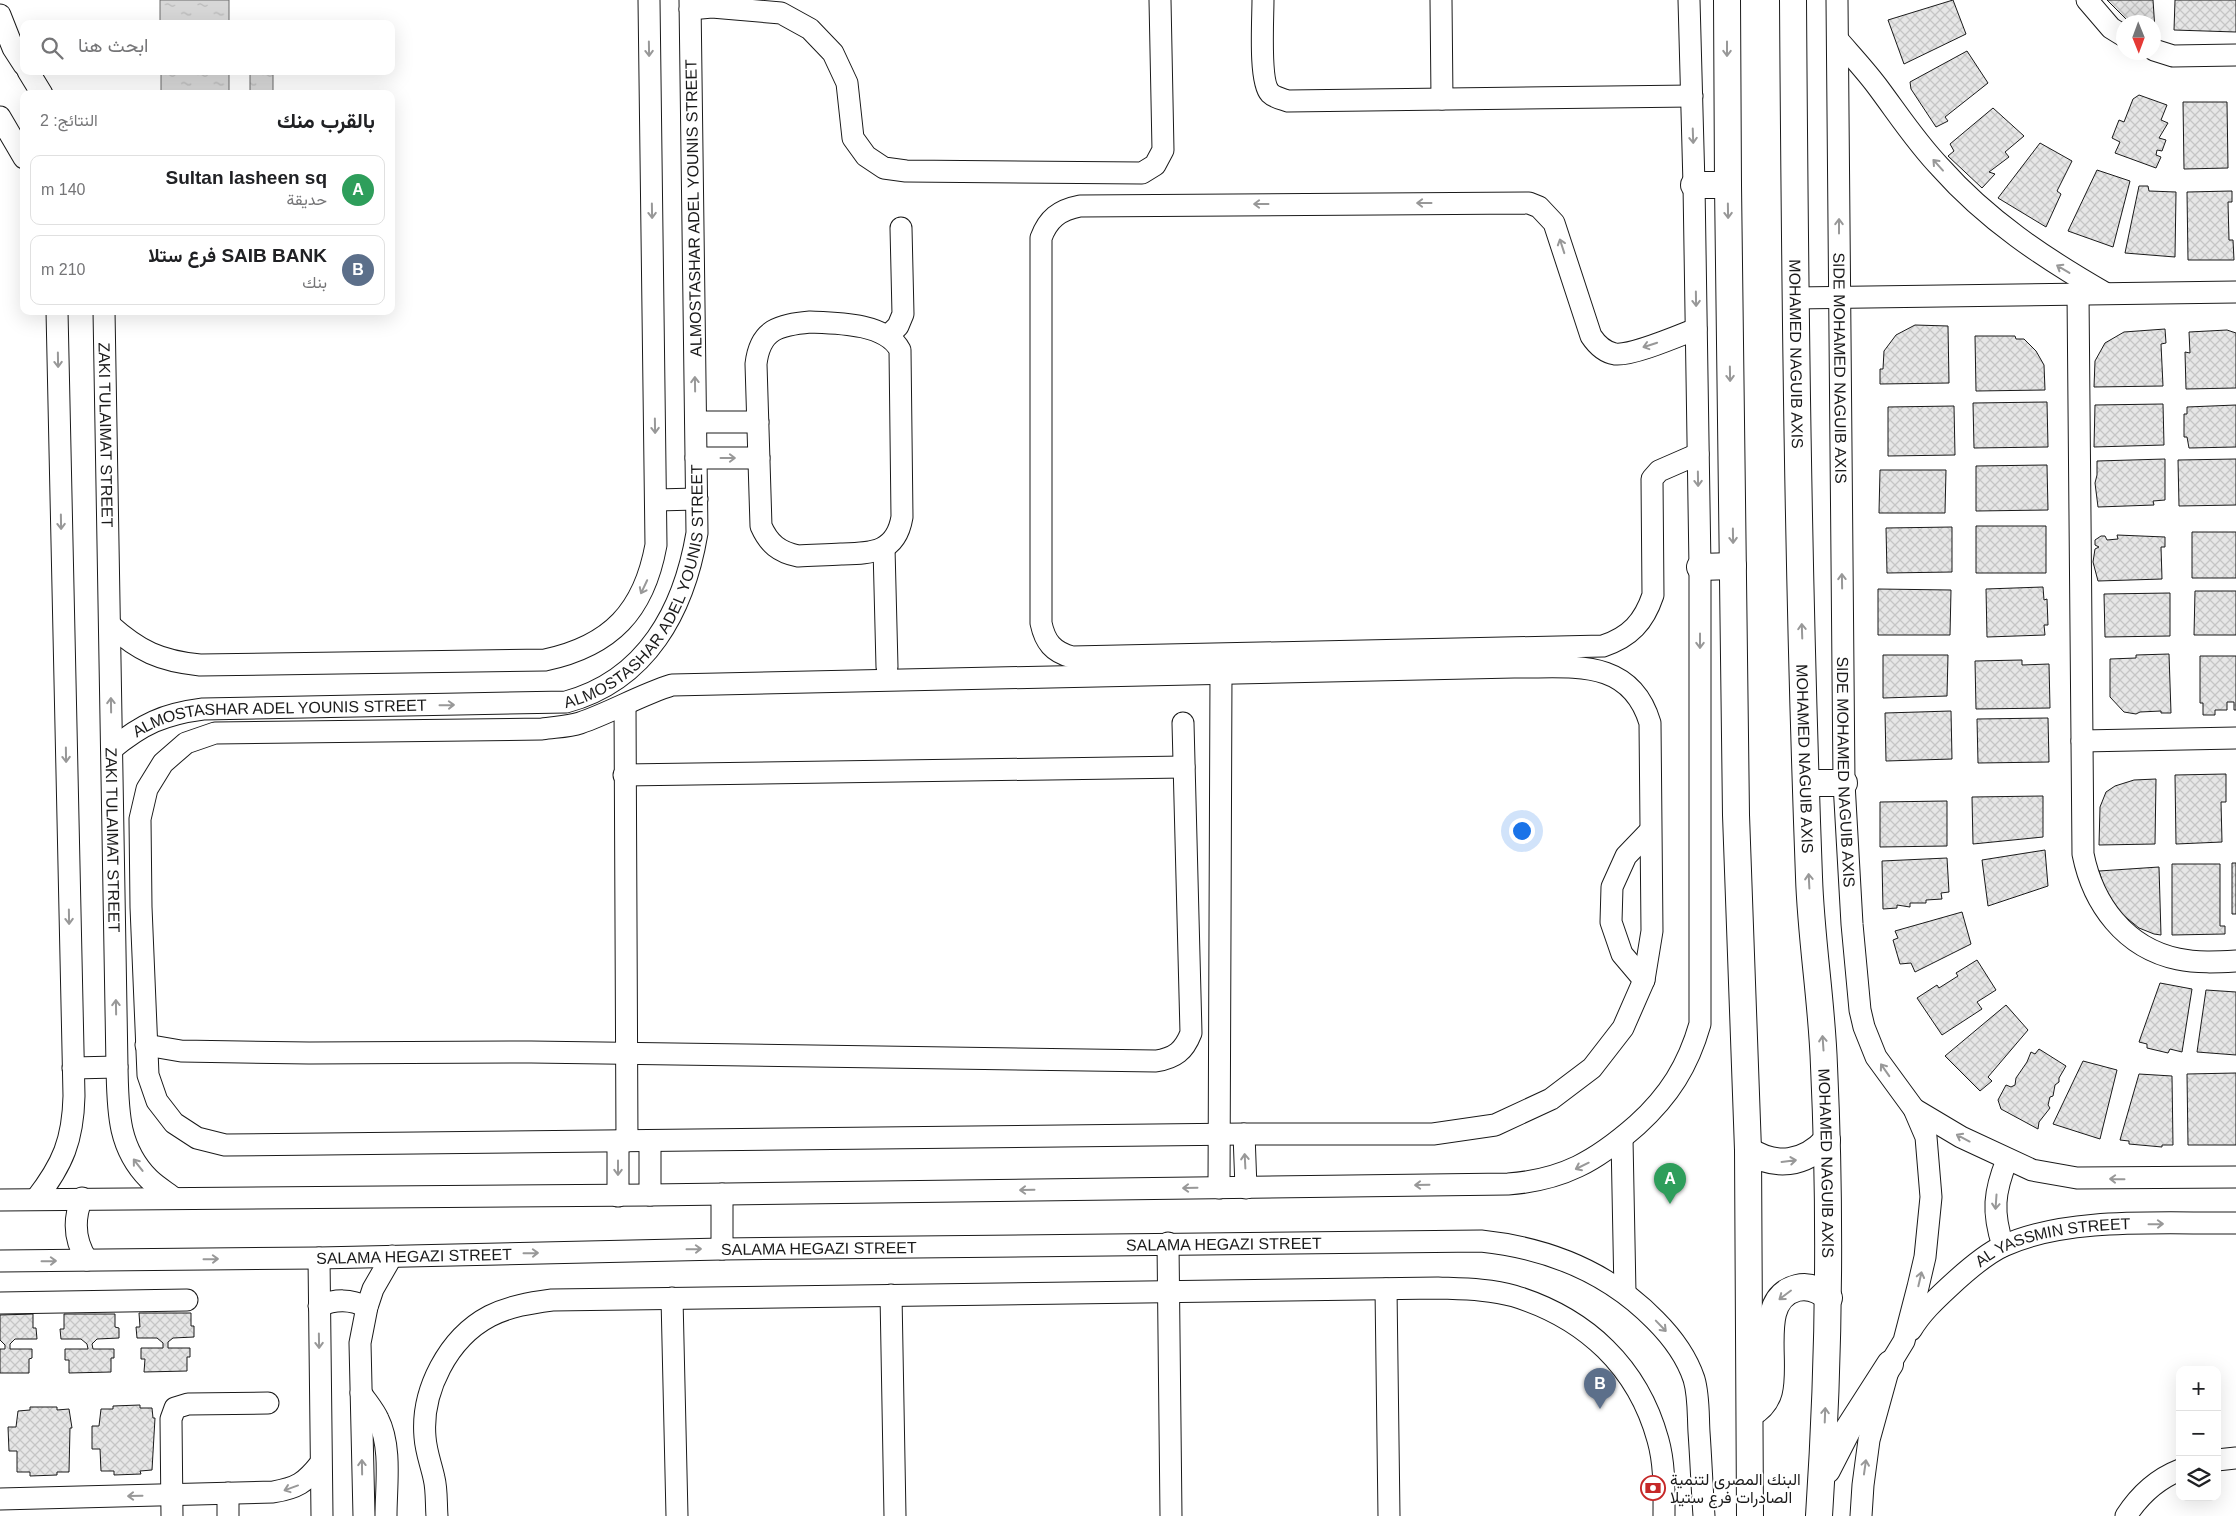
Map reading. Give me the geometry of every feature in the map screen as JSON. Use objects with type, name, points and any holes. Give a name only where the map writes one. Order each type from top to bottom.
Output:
[{"type":"main road","points":[[1727,0],[1736,815],[1748,1150],[1750,1516]]},
{"type":"main road","name":"MOHAMED NAGUIB AXIS","points":[[1793,0],[1795,298],[1806,783],[1809,882],[1823,1047],[1829,1298],[1819,1516]]},
{"type":"main road","points":[[1694,185],[1728,185]]},
{"type":"main road","points":[[1700,566],[1733,566]]},
{"type":"main road","points":[[1806,783],[1844,783]]},
{"type":"main road","points":[[1748,1150],[1767,1160],[1790,1162],[1810,1155],[1826,1140]]},
{"type":"main road","points":[[1750,1414],[1762,1404],[1768,1392],[1772,1315],[1778,1300],[1784,1294],[1799,1288],[1815,1289],[1829,1298]]},
{"type":"main road","points":[[1821,1482],[1847,1431],[1890,1364]]},
{"type":"street","name":"ALMOSTASHAR ADEL YOUNIS STREET","points":[[110,625],[128,642],[150,655],[175,663],[200,666],[545,660],[571,655],[594,644],[615,628],[632,609],[641,594],[652,566],[656,545],[648,0]]},
{"type":"street","points":[[690,4],[781,13],[810,29],[833,53],[847,83],[853,138],[866,156],[884,168],[906,172],[1142,173],[1156,165],[1163,150],[1160,0]]},
{"type":"street","points":[[1263,0],[1264,79],[1270,93],[1288,101],[1692,96]]},
{"type":"street","points":[[1441,0],[1442,99]]},
{"type":"street","points":[[0,1200],[650,1196],[1246,1188],[1526,1182],[1544,1179],[1578,1168],[1601,1154],[1650,1113],[1676,1081],[1687,1063],[1700,1024],[1700,566],[1689,0]]},
{"type":"street","name":"SIDE MOHAMED NAGUIB AXIS","points":[[1837,0],[1844,783],[1852,924],[1860,1010],[1876,1057],[1914,1109],[1926,1137],[1931,1197],[1925,1257],[1904,1340],[1890,1364],[1869,1440],[1861,1516]]},
{"type":"street","points":[[2087,0],[2111,28],[2116,31]]},
{"type":"street","name":"ALMOSTASHAR ADEL YOUNIS STREET","points":[[112,749],[131,733],[154,720],[186,711],[566,702],[604,688],[645,653],[665,627],[681,597],[691,566],[697,533],[690,4]]},
{"type":"street","points":[[0,15],[13,48],[20,59]]},
{"type":"street","points":[[1838,40],[1877,85],[1906,128],[1940,168],[1977,205],[2024,243],[2060,267],[2105,293]]},
{"type":"street","points":[[2161,52],[2174,56],[2236,55]]},
{"type":"street","points":[[30,75],[40,90]]},
{"type":"street","points":[[0,117],[20,151]]},
{"type":"street","points":[[1696,329],[1624,354],[1608,352],[1601,348],[1591,336],[1554,223],[1540,207],[1529,203],[1100,205],[1066,208],[1054,215],[1046,226],[1041,238],[1041,623],[1043,635],[1055,650],[1072,657],[1603,646],[1617,641],[1635,628],[1648,610],[1653,595],[1652,479],[1659,471],[1698,454]]},
{"type":"street","points":[[889,335],[898,326],[902,314],[901,228]]},
{"type":"street","points":[[1795,298],[2236,292]]},
{"type":"street","points":[[2078,293],[2083,854],[2087,875],[2098,899],[2113,921],[2132,939],[2155,952],[2177,959],[2199,962],[2236,961]]},
{"type":"street","points":[[36,1199],[54,1177],[66,1151],[73,1124],[57,315]]},
{"type":"street","name":"ZAKI TULAIMAT STREET","points":[[104,315],[114,939],[120,1128],[131,1156],[150,1180],[174,1198]]},
{"type":"street","points":[[828,323],[856,326],[889,335],[896,342],[900,354],[902,517],[897,535],[884,548],[866,554],[798,556],[785,553],[774,547],[766,537],[761,526],[758,351],[764,339],[774,330],[787,324],[828,323]]},
{"type":"street","points":[[696,422],[758,422]]},
{"type":"street","points":[[696,458],[759,458]]},
{"type":"street","points":[[656,500],[697,500]]},
{"type":"street","points":[[884,548],[887,666]]},
{"type":"street","points":[[1514,667],[1582,668],[1596,669],[1609,673],[1632,688],[1646,711],[1650,724],[1652,931],[1644,980],[1623,1028],[1592,1068],[1551,1098],[1495,1124],[1434,1134],[1244,1134],[225,1145],[197,1138],[174,1123],[157,1101],[148,1075],[146,1045],[140,820],[147,789],[163,763],[186,743],[215,733],[542,729],[578,724],[625,705],[647,693],[672,685],[1221,672],[1514,667]]},
{"type":"street","points":[[1219,1188],[1221,672]]},
{"type":"street","points":[[618,1196],[626,1055],[625,705]]},
{"type":"street","points":[[146,1045],[181,1051],[309,1053],[531,1052],[626,1055],[1156,1061],[1168,1059],[1179,1054],[1187,1044],[1191,1033],[1183,723]]},
{"type":"street","points":[[2082,741],[2236,738]]},
{"type":"street","points":[[624,775],[1184,767]]},
{"type":"street","points":[[1644,980],[1622,954],[1611,922],[1612,887],[1626,856],[1650,832]]},
{"type":"street","points":[[114,908],[141,907]]},
{"type":"street","points":[[114,939],[142,939]]},
{"type":"street","points":[[73,1068],[117,1067]]},
{"type":"street","points":[[1914,1109],[1962,1137],[2007,1160],[2032,1170],[2077,1178],[2236,1177]]},
{"type":"street","points":[[1244,1134],[1246,1188]]},
{"type":"street","points":[[1622,1138],[1625,1293],[1670,1335],[1682,1351],[1689,1366],[1697,1397],[1704,1516]]},
{"type":"street","points":[[650,1140],[650,1196]]},
{"type":"street","points":[[2002,1246],[1996,1226],[1995,1204],[1998,1184],[2007,1160]]},
{"type":"street","points":[[722,1194],[722,1249]]},
{"type":"street","points":[[82,1198],[78,1208],[75,1230],[81,1251],[86,1260]]},
{"type":"street","name":"AL YASSMIN STREET","points":[[1904,1340],[1917,1319],[1937,1299],[1979,1262],[2002,1246],[2040,1234],[2073,1227],[2122,1224],[2236,1223]]},
{"type":"street","name":"SALAMA HEGAZI STREET","points":[[0,1262],[319,1258],[722,1249],[1168,1243],[1482,1242],[1531,1249],[1578,1265],[1625,1293]]},
{"type":"street","points":[[1168,1243],[1171,1516]]},
{"type":"street","points":[[364,1516],[360,1343],[367,1307],[377,1281],[392,1256]]},
{"type":"street","points":[[319,1258],[322,1516]]},
{"type":"street","points":[[1386,1289],[1390,1516]]},
{"type":"street","points":[[437,1516],[435,1479],[424,1437],[425,1415],[430,1394],[442,1363],[462,1337],[489,1317],[519,1304],[552,1300],[1386,1289],[1477,1290],[1513,1296],[1541,1306],[1580,1327],[1608,1349],[1628,1373],[1652,1420],[1663,1472],[1664,1516]]},
{"type":"street","points":[[891,1296],[895,1516]]},
{"type":"street","points":[[672,1298],[677,1516]]},
{"type":"street","points":[[0,1303],[188,1300]]},
{"type":"street","points":[[319,1306],[338,1300],[358,1303],[367,1307]]},
{"type":"street","points":[[361,1393],[378,1419],[383,1434],[385,1446],[386,1516]]},
{"type":"street","points":[[172,1516],[171,1419],[175,1408],[188,1404],[268,1404]]},
{"type":"street","points":[[2221,1460],[2236,1458]]},
{"type":"street","points":[[0,1499],[273,1492],[292,1489],[308,1479],[320,1464]]},
{"type":"street","points":[[2126,1516],[2137,1500],[2167,1476],[2176,1472]]},
{"type":"street","points":[[228,1494],[228,1516]]},
{"type":"water","points":[[160,0],[229,0],[229,20],[160,20]]},
{"type":"water","points":[[161,75],[229,75],[229,90],[161,90]]},
{"type":"water","points":[[250,75],[273,75],[273,90],[250,90]]},
{"type":"building","points":[[1953,0],[1966,34],[1904,64],[1888,20]]},
{"type":"building","points":[[2107,0],[2153,0],[2154,15],[2122,15]]},
{"type":"building","points":[[2175,0],[2236,0],[2236,32],[2174,30]]},
{"type":"building","points":[[1967,51],[1988,83],[1945,117],[1948,121],[1936,127],[1911,89],[1910,82]]},
{"type":"building","points":[[2139,95],[2167,105],[2161,120],[2168,123],[2159,138],[2166,140],[2162,151],[2157,150],[2156,155],[2161,157],[2156,168],[2115,153],[2120,142],[2112,138],[2119,120],[2124,122],[2133,99]]},
{"type":"building","points":[[2183,102],[2227,102],[2228,168],[2184,169]]},
{"type":"building","points":[[1993,108],[2024,136],[2005,152],[2009,157],[1989,172],[1995,174],[1982,188],[1948,156],[1954,151],[1950,144]]},
{"type":"building","points":[[2040,143],[2072,161],[2057,191],[2061,194],[2046,227],[1998,198]]},
{"type":"building","points":[[2097,170],[2130,181],[2113,247],[2068,231]]},
{"type":"building","points":[[2139,186],[2148,186],[2149,191],[2176,192],[2175,257],[2125,253]]},
{"type":"building","points":[[2232,191],[2232,202],[2228,202],[2229,240],[2233,240],[2234,260],[2188,260],[2187,192]]},
{"type":"building","points":[[1915,325],[1948,326],[1949,383],[1880,384],[1880,369],[1883,369],[1884,351],[1896,335]]},
{"type":"building","points":[[2165,329],[2166,343],[2161,344],[2163,386],[2094,387],[2095,361],[2105,343],[2124,332]]},
{"type":"building","points":[[2227,330],[2236,333],[2236,388],[2186,389],[2185,352],[2190,353],[2189,332]]},
{"type":"building","points":[[1975,336],[2015,336],[2016,339],[2024,339],[2036,351],[2044,365],[2045,390],[1976,391]]},
{"type":"building","points":[[2047,402],[2048,447],[1974,448],[1973,403]]},
{"type":"building","points":[[2163,404],[2164,445],[2094,447],[2095,405]]},
{"type":"building","points":[[2236,405],[2236,447],[2189,448],[2187,437],[2184,437],[2184,414],[2187,414],[2187,407]]},
{"type":"building","points":[[1954,406],[1955,455],[1888,456],[1888,407]]},
{"type":"building","points":[[2165,459],[2165,500],[2153,501],[2154,505],[2098,507],[2095,483],[2097,461]]},
{"type":"building","points":[[2236,459],[2236,505],[2179,506],[2178,460]]},
{"type":"building","points":[[2047,465],[2048,510],[1976,511],[1976,466]]},
{"type":"building","points":[[1880,470],[1946,470],[1945,513],[1879,513]]},
{"type":"building","points":[[1976,526],[2046,526],[2046,573],[1976,573]]},
{"type":"building","points":[[1952,527],[1952,572],[1887,573],[1886,528]]},
{"type":"building","points":[[2192,532],[2236,532],[2236,578],[2192,578]]},
{"type":"building","points":[[2117,535],[2165,537],[2165,547],[2161,547],[2162,579],[2098,581],[2093,562],[2095,549],[2099,547],[2095,545],[2095,540],[2101,536],[2105,536],[2107,540],[2118,539]]},
{"type":"building","points":[[2043,587],[2044,600],[2047,599],[2048,625],[2044,625],[2045,635],[1987,637],[1986,589]]},
{"type":"building","points":[[1878,589],[1951,590],[1950,635],[1878,635]]},
{"type":"building","points":[[2195,591],[2236,591],[2236,635],[2194,635]]},
{"type":"building","points":[[2170,593],[2170,636],[2105,637],[2104,594]]},
{"type":"building","points":[[2169,654],[2171,713],[2161,713],[2161,711],[2140,712],[2136,714],[2124,712],[2110,697],[2110,659],[2136,658],[2136,655]]},
{"type":"building","points":[[1883,655],[1948,655],[1947,696],[1883,698]]},
{"type":"building","points":[[2200,656],[2236,656],[2236,710],[2234,710],[2234,702],[2227,702],[2227,710],[2215,710],[2215,715],[2203,715],[2203,703],[2200,703]]},
{"type":"building","points":[[2022,660],[2022,665],[2049,664],[2050,708],[1976,709],[1975,661]]},
{"type":"building","points":[[1951,711],[1952,759],[1886,761],[1885,713]]},
{"type":"building","points":[[2048,718],[2049,762],[1978,763],[1977,719]]},
{"type":"building","points":[[2226,774],[2226,802],[2221,802],[2222,842],[2176,844],[2175,775]]},
{"type":"building","points":[[2156,779],[2155,844],[2099,845],[2100,807],[2106,792],[2115,786],[2134,780]]},
{"type":"building","points":[[2043,796],[2043,837],[1973,844],[1972,797]]},
{"type":"building","points":[[1947,801],[1947,846],[1880,847],[1880,802]]},
{"type":"building","points":[[2045,850],[2048,886],[1988,906],[1982,860]]},
{"type":"building","points":[[1947,858],[1949,892],[1941,893],[1942,899],[1926,900],[1926,903],[1910,903],[1910,907],[1897,905],[1897,908],[1883,909],[1882,861]]},
{"type":"building","points":[[2232,863],[2236,863],[2236,914],[2232,914]]},
{"type":"building","points":[[2172,864],[2220,864],[2220,926],[2225,926],[2225,934],[2172,935]]},
{"type":"building","points":[[2159,867],[2161,935],[2139,928],[2118,911],[2107,896],[2099,871]]},
{"type":"building","points":[[1962,912],[1971,944],[1915,972],[1911,963],[1900,964],[1893,940],[1898,938],[1895,931]]},
{"type":"building","points":[[1977,960],[1996,990],[1977,1002],[1982,1009],[1942,1035],[1917,998],[1937,985],[1939,988],[1958,976],[1956,973]]},
{"type":"building","points":[[2160,983],[2192,989],[2182,1052],[2170,1049],[2168,1053],[2147,1048],[2147,1044],[2139,1042]]},
{"type":"building","points":[[2206,990],[2236,992],[2236,1055],[2197,1052]]},
{"type":"building","points":[[2006,1005],[2028,1030],[1988,1077],[1992,1081],[1980,1091],[1945,1056]]},
{"type":"building","points":[[2039,1049],[2066,1066],[2059,1078],[2059,1082],[2055,1085],[2053,1096],[2050,1097],[2048,1105],[2050,1108],[2039,1122],[2038,1129],[2001,1109],[1998,1100],[2006,1085],[2011,1087],[2015,1085],[2016,1078],[2027,1062],[2031,1052],[2035,1054]]},
{"type":"building","points":[[2083,1061],[2117,1070],[2100,1139],[2053,1124]]},
{"type":"building","points":[[2236,1073],[2236,1145],[2188,1145],[2187,1074]]},
{"type":"building","points":[[2139,1074],[2172,1076],[2173,1145],[2162,1145],[2162,1147],[2129,1144],[2129,1141],[2120,1140]]},
{"type":"building","points":[[139,1313],[191,1313],[191,1326],[194,1326],[194,1337],[173,1338],[168,1342],[168,1348],[190,1348],[190,1357],[187,1357],[187,1371],[144,1372],[145,1359],[141,1359],[141,1348],[163,1348],[163,1343],[157,1338],[137,1338],[136,1327],[140,1327]]},
{"type":"building","points":[[33,1314],[33,1328],[36,1328],[37,1339],[15,1339],[10,1344],[10,1349],[32,1349],[32,1358],[29,1359],[29,1373],[0,1373],[0,1349],[5,1349],[5,1345],[0,1340],[0,1315]]},
{"type":"building","points":[[64,1314],[115,1314],[115,1327],[119,1328],[119,1338],[97,1339],[92,1344],[93,1349],[114,1349],[114,1358],[111,1358],[111,1372],[69,1373],[69,1360],[65,1360],[65,1349],[88,1349],[87,1344],[81,1339],[61,1339],[60,1329],[64,1329]]},
{"type":"building","points":[[140,1405],[140,1408],[152,1408],[153,1418],[155,1418],[152,1470],[140,1471],[141,1474],[114,1475],[114,1471],[101,1471],[100,1449],[92,1449],[92,1426],[99,1426],[101,1409],[113,1409],[113,1406]]},
{"type":"building","points":[[30,1407],[57,1407],[57,1410],[69,1409],[72,1428],[70,1428],[69,1472],[57,1472],[57,1475],[30,1476],[30,1472],[17,1472],[17,1451],[9,1451],[8,1427],[16,1427],[18,1411],[30,1410]]},
{"type":"place","name":"Sultan lasheen sq","points":[[1670,1204]]},
{"type":"place","name":"SAIB BANK فرع ستلا","points":[[1600,1409]]},
{"type":"place","name":"البنك المصرى لتنمية الصادرات فرع ستيلا","points":[[1653,1488]]}]
